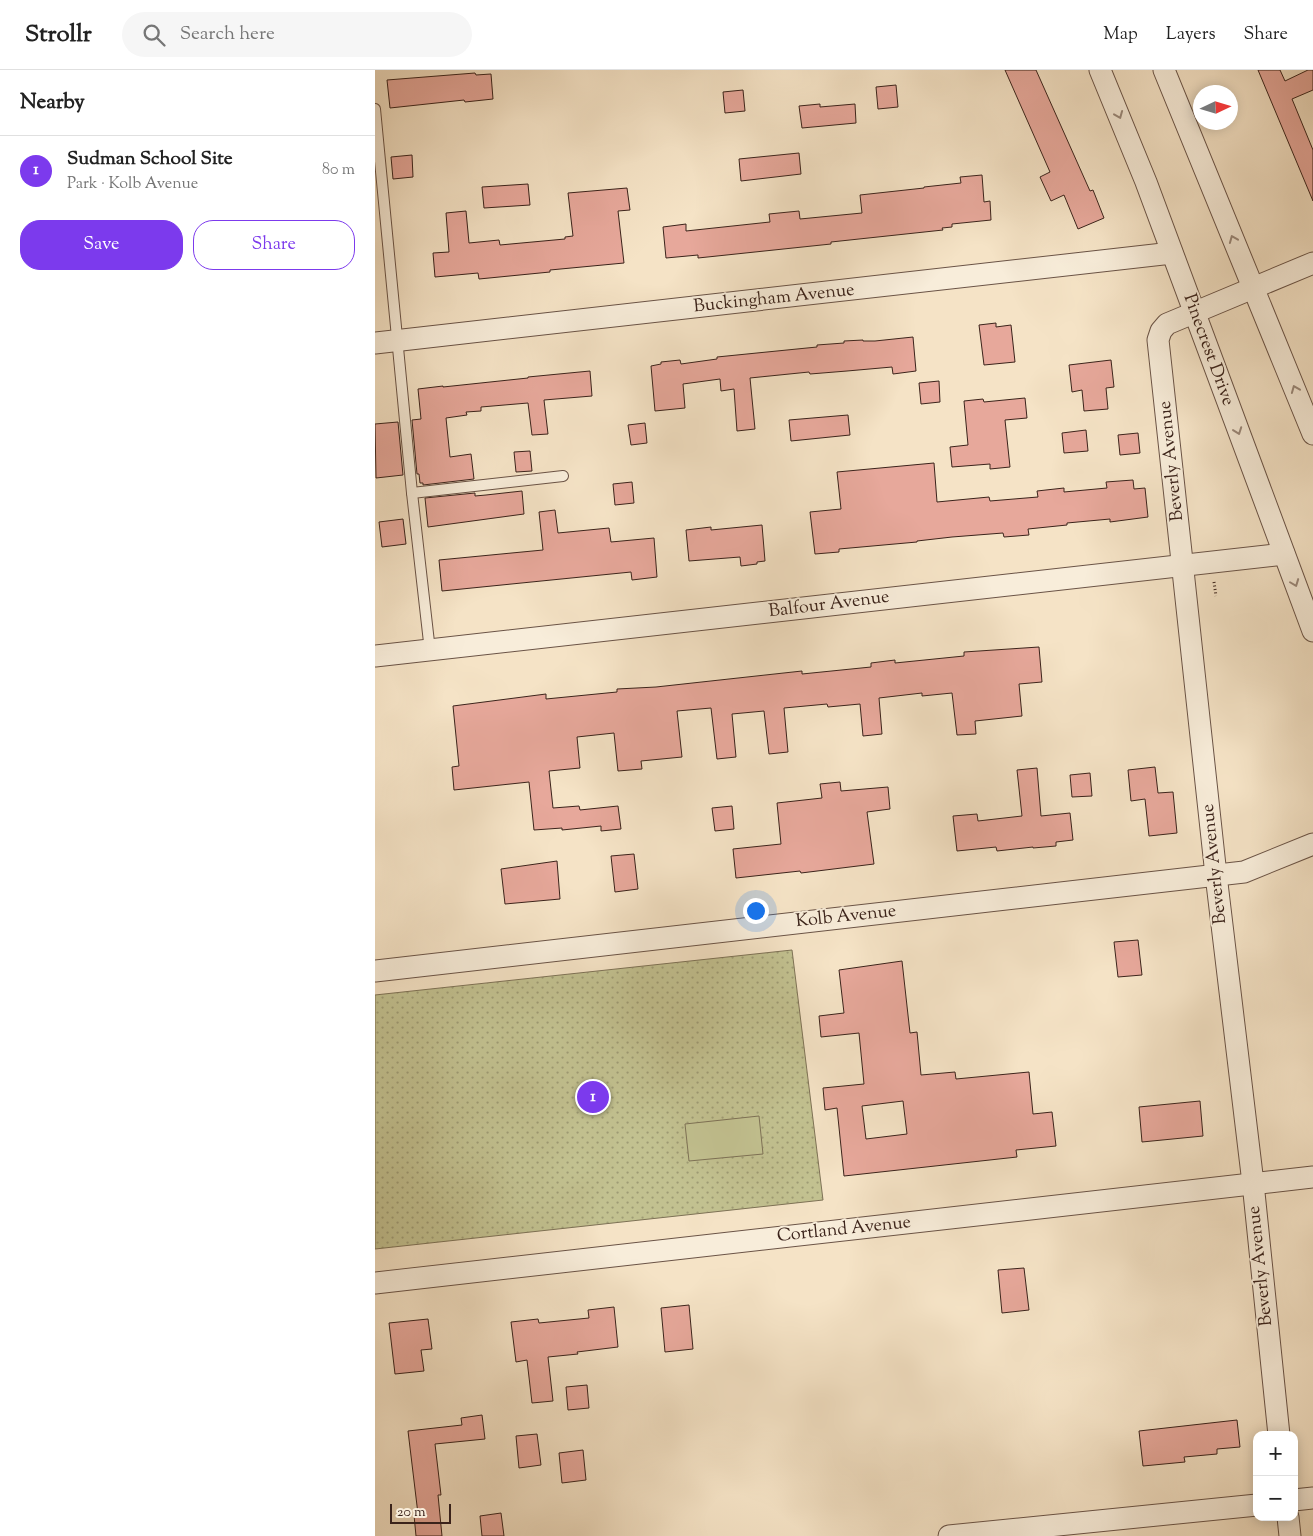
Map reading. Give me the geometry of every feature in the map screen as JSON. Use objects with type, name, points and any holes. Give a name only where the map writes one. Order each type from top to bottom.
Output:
[{"type":"street","name":"Pinecrest Drive","points":[[1100,70],[1146,182],[1284,554],[1311,620]]},
{"type":"street","points":[[1164,70],[1313,434]]},
{"type":"street","name":"Buckingham Avenue","points":[[375,343],[1172,254]]},
{"type":"street","points":[[1194,312],[1313,263]]},
{"type":"street","name":"Beverly Avenue","points":[[1194,312],[1167,324],[1161,331],[1159,340],[1216,875],[1253,1184],[1279,1431]]},
{"type":"street","name":"Balfour Avenue","points":[[375,656],[1284,554]]},
{"type":"street","name":"Kolb Avenue","points":[[375,970],[1244,872],[1313,844]]},
{"type":"street","name":"Cortland Avenue","points":[[375,1283],[1313,1177]]},
{"type":"street","points":[[1298,1500],[1313,1498]]},
{"type":"street","points":[[949,1536],[1253,1505]]},
{"type":"street","points":[[1288,1521],[1290,1536]]},
{"type":"lane","points":[[375,109],[412,493],[430,650]]},
{"type":"lane","points":[[412,493],[563,476]]},
{"type":"path","points":[[1214,582],[1216,596]]},
{"type":"shaded area","points":[[792,950],[823,1200],[375,1249],[375,995]]},
{"type":"shaded area","points":[[759,1116],[763,1154],[689,1161],[685,1124]]},
{"type":"building","points":[[1005,70],[1036,70],[1090,191],[1093,190],[1104,218],[1078,229],[1064,195],[1051,201],[1040,177],[1050,172]]},
{"type":"building","points":[[1258,70],[1280,70],[1285,81],[1308,70],[1313,70],[1313,90],[1292,99],[1313,150],[1313,201]]},
{"type":"building","points":[[475,73],[476,75],[491,74],[493,99],[465,102],[464,100],[390,108],[387,80]]},
{"type":"building","points":[[896,85],[898,107],[878,109],[876,87]]},
{"type":"building","points":[[743,90],[745,111],[725,113],[723,92]]},
{"type":"building","points":[[820,104],[820,107],[855,104],[856,123],[802,128],[799,106]]},
{"type":"building","points":[[799,153],[801,174],[741,181],[739,159]]},
{"type":"building","points":[[412,155],[413,177],[393,179],[391,157]]},
{"type":"building","points":[[982,175],[984,202],[990,201],[991,220],[952,224],[952,227],[942,228],[943,230],[831,242],[831,244],[698,258],[698,255],[666,258],[663,227],[686,224],[686,231],[770,222],[769,214],[799,211],[800,219],[862,213],[860,195],[961,183],[960,177]]},
{"type":"building","points":[[528,184],[530,205],[484,208],[482,187]]},
{"type":"building","points":[[627,188],[630,210],[618,211],[624,263],[479,279],[478,273],[435,277],[433,253],[449,252],[446,213],[466,211],[469,243],[499,240],[500,245],[565,239],[565,237],[573,236],[568,193]]},
{"type":"building","points":[[996,323],[996,327],[1011,325],[1015,362],[984,365],[979,325]]},
{"type":"building","points":[[913,337],[916,371],[893,374],[892,367],[750,378],[755,429],[737,431],[734,389],[721,391],[720,379],[683,384],[685,408],[655,411],[651,366],[661,364],[661,362],[680,360],[681,364],[717,359],[717,357],[817,347],[817,345],[844,343],[844,341],[875,341]]},
{"type":"building","points":[[1111,360],[1114,387],[1106,388],[1108,409],[1084,411],[1082,390],[1072,392],[1069,365]]},
{"type":"building","points":[[590,371],[592,396],[544,400],[548,434],[532,435],[528,403],[481,407],[481,411],[466,412],[467,415],[446,418],[450,457],[471,454],[474,479],[423,485],[423,483],[420,483],[419,474],[417,474],[412,420],[421,419],[418,389]]},
{"type":"building","points":[[939,381],[940,402],[921,404],[919,383]]},
{"type":"building","points":[[1025,398],[1027,418],[1005,420],[1010,467],[990,469],[990,464],[952,467],[950,447],[968,445],[964,401],[983,399],[984,402]]},
{"type":"building","points":[[848,415],[850,435],[791,441],[789,420]]},
{"type":"building","points":[[398,422],[403,475],[376,478],[375,424]]},
{"type":"building","points":[[645,423],[647,443],[631,445],[628,425]]},
{"type":"building","points":[[1086,430],[1088,451],[1064,453],[1062,433]]},
{"type":"building","points":[[1138,433],[1140,453],[1120,455],[1118,435]]},
{"type":"building","points":[[530,451],[532,471],[516,472],[514,452]]},
{"type":"building","points":[[934,463],[937,502],[989,497],[990,501],[1038,497],[1037,491],[1064,488],[1064,492],[1107,488],[1106,482],[1133,480],[1134,489],[1145,488],[1148,517],[1110,522],[1110,519],[1067,523],[1067,525],[1028,529],[1029,535],[1004,537],[1003,533],[952,537],[839,549],[839,552],[815,554],[810,512],[841,509],[837,472]]},
{"type":"building","points":[[632,482],[634,503],[615,505],[613,484]]},
{"type":"building","points":[[522,491],[524,514],[428,527],[425,498],[475,493],[475,496]]},
{"type":"building","points":[[555,510],[558,533],[609,528],[611,542],[654,538],[657,577],[632,580],[631,572],[442,591],[439,560],[543,550],[539,512]]},
{"type":"building","points":[[403,519],[406,544],[382,547],[379,522]]},
{"type":"building","points":[[762,525],[765,561],[741,566],[740,557],[689,561],[686,530],[711,527],[711,530]]},
{"type":"building","points":[[1039,647],[1042,682],[1019,684],[1022,716],[975,721],[976,734],[957,735],[952,693],[922,696],[922,693],[879,698],[882,734],[863,736],[860,704],[828,707],[827,704],[784,708],[788,752],[769,754],[764,711],[732,714],[736,757],[717,759],[711,708],[677,711],[682,757],[641,761],[642,769],[618,771],[614,733],[577,737],[580,768],[549,771],[553,808],[579,806],[580,810],[618,806],[621,829],[601,831],[601,826],[562,830],[562,828],[534,830],[529,782],[454,790],[452,767],[459,766],[453,706],[546,694],[546,699],[617,692],[617,689],[656,687],[802,671],[802,674],[871,667],[871,663],[895,660],[895,663],[964,656],[964,652]]},
{"type":"building","points":[[1155,767],[1158,793],[1173,792],[1177,833],[1149,836],[1145,799],[1131,801],[1128,770]]},
{"type":"building","points":[[1037,768],[1041,816],[1070,813],[1073,840],[1056,842],[1056,846],[997,851],[996,847],[957,851],[953,816],[977,814],[978,821],[1022,816],[1017,770]]},
{"type":"building","points":[[1090,773],[1092,796],[1072,797],[1070,775]]},
{"type":"building","points":[[840,782],[841,791],[888,787],[890,809],[867,812],[874,864],[801,873],[800,871],[736,878],[733,849],[781,844],[777,803],[822,798],[820,784]]},
{"type":"building","points":[[732,806],[734,829],[715,831],[712,808]]},
{"type":"building","points":[[634,854],[638,889],[615,892],[611,856]]},
{"type":"building","points":[[557,861],[560,899],[505,904],[501,869]]},
{"type":"building","points":[[1138,940],[1142,975],[1118,977],[1114,942]]},
{"type":"building","points":[[902,961],[910,1033],[917,1032],[921,1075],[955,1072],[956,1079],[1029,1072],[1033,1114],[1052,1112],[1056,1146],[1016,1150],[1017,1157],[844,1176],[837,1108],[825,1110],[823,1088],[864,1084],[859,1033],[821,1037],[819,1016],[844,1013],[839,970]],"holes":[[[903,1101],[907,1134],[866,1139],[862,1106]]]},
{"type":"building","points":[[1200,1101],[1203,1136],[1142,1142],[1139,1107]]},
{"type":"building","points":[[1024,1268],[1029,1310],[1002,1313],[998,1270]]},
{"type":"building","points":[[689,1305],[693,1349],[665,1352],[661,1308]]},
{"type":"building","points":[[614,1307],[618,1347],[548,1357],[553,1401],[532,1403],[527,1360],[516,1362],[511,1322],[538,1319],[539,1323],[589,1318],[588,1310]]},
{"type":"building","points":[[428,1319],[432,1349],[421,1350],[424,1371],[395,1374],[389,1323]]},
{"type":"building","points":[[587,1385],[589,1408],[568,1410],[566,1387]]},
{"type":"building","points":[[482,1415],[485,1439],[435,1444],[441,1495],[438,1495],[442,1536],[416,1536],[414,1515],[418,1514],[408,1431],[462,1425],[461,1418]]},
{"type":"building","points":[[1237,1420],[1240,1447],[1217,1449],[1217,1454],[1184,1457],[1185,1462],[1143,1466],[1139,1431]]},
{"type":"building","points":[[537,1434],[541,1465],[519,1468],[516,1436]]},
{"type":"building","points":[[583,1450],[586,1480],[562,1483],[559,1453]]},
{"type":"building","points":[[501,1513],[504,1536],[482,1536],[480,1516]]},
{"type":"place","name":"Sudman School Site","points":[[593,1097]]}]
